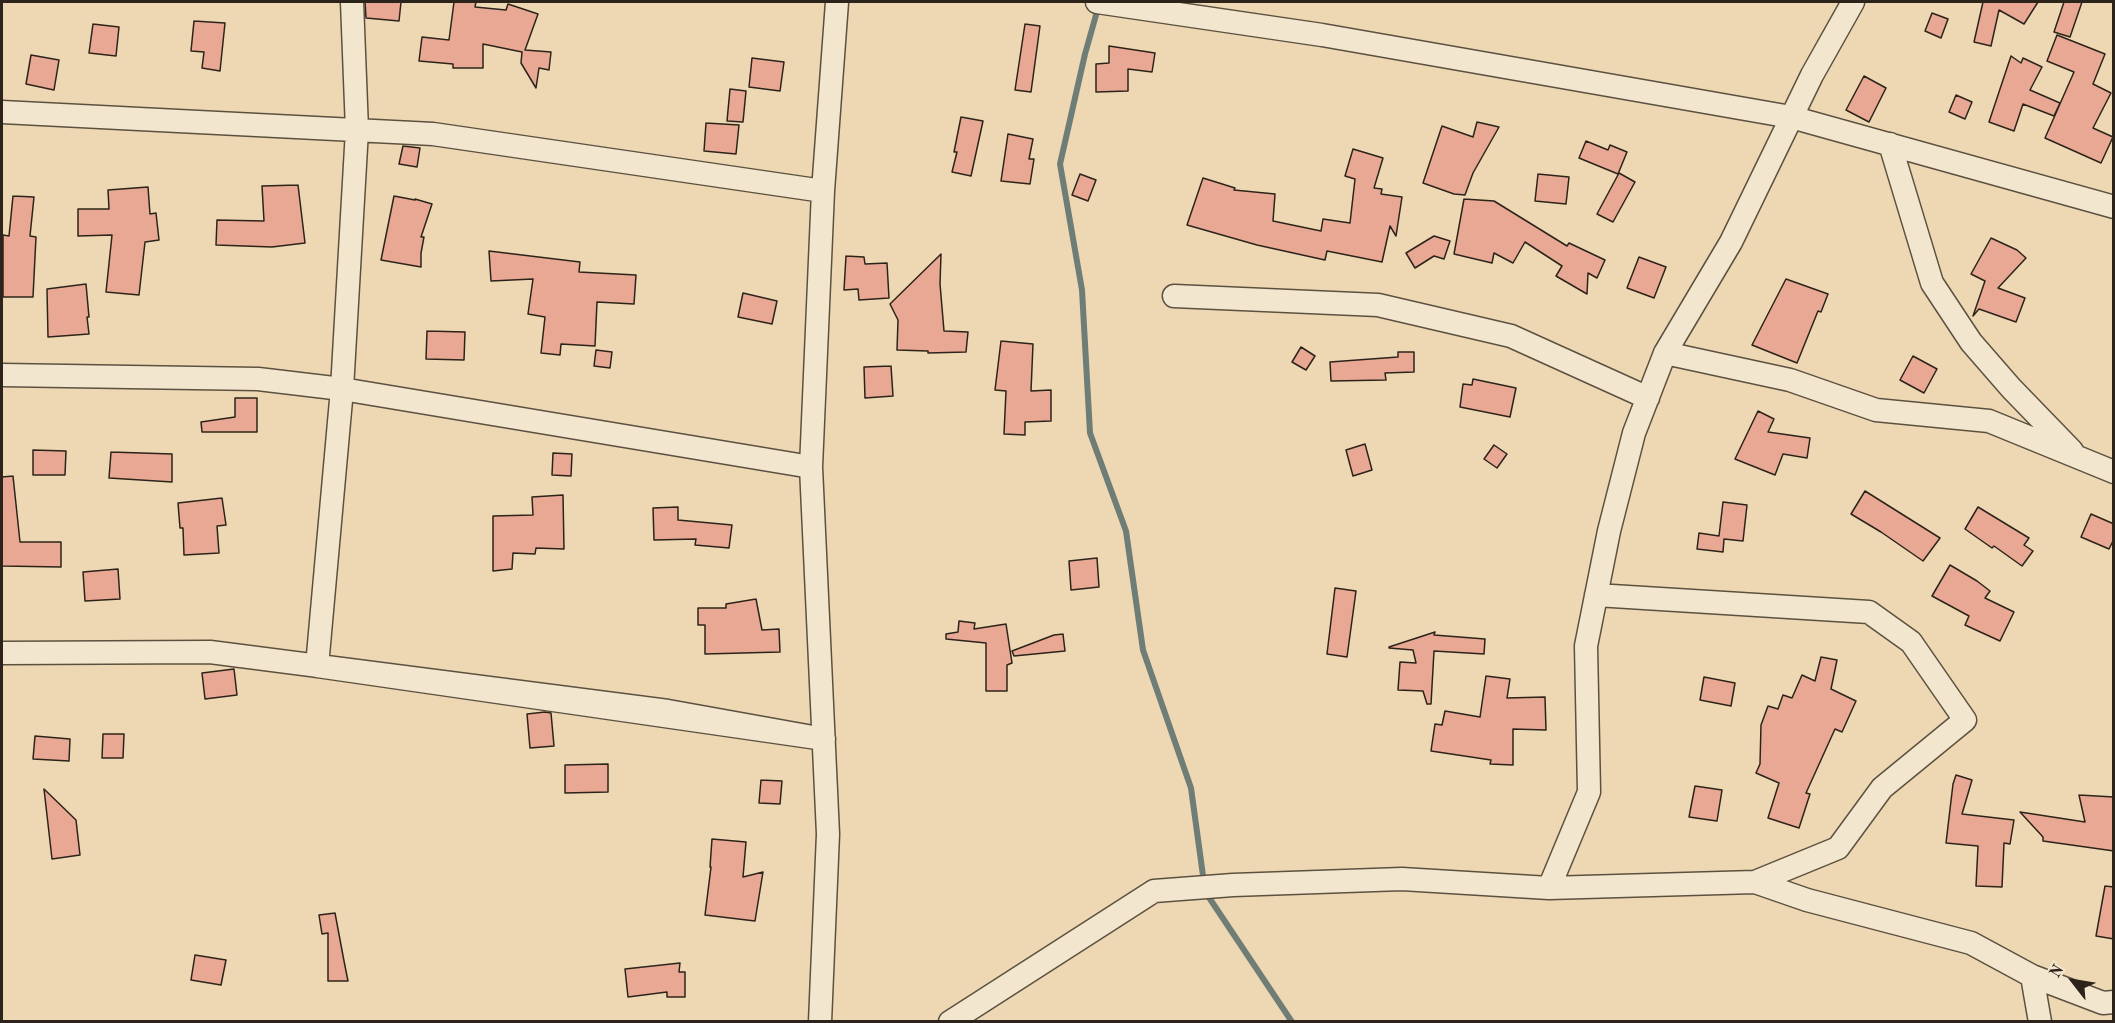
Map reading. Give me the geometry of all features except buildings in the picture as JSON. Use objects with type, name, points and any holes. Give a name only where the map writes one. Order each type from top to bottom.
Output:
[{"type":"street","points":[[317,666],[342,389],[357,130],[352,2]]},
{"type":"street","points":[[820,1022],[828,834],[811,467],[823,192],[837,2]]},
{"type":"street","points":[[1097,2],[1322,35],[1791,117],[2114,207]]},
{"type":"street","points":[[1549,888],[1589,792],[1586,646],[1609,531],[1634,434],[1665,353],[1731,242],[1791,117],[1853,2]]},
{"type":"street","points":[[2,112],[433,134],[823,192]]},
{"type":"street","points":[[1890,144],[1932,283],[1971,342],[2011,388],[2079,458]]},
{"type":"street","points":[[1174,296],[1378,305],[1511,336],[1648,398]]},
{"type":"street","points":[[1665,353],[1790,380],[1876,410],[1989,421],[2114,472]]},
{"type":"street","points":[[2,375],[258,379],[342,389],[811,467]]},
{"type":"street","points":[[950,1022],[1154,891],[1233,885],[1402,879],[1549,888],[1755,882],[1838,848],[1882,788],[1965,720],[1911,642],[1869,612],[1596,596]]},
{"type":"street","points":[[2,653],[210,652],[668,711],[824,739]]},
{"type":"street","points":[[1755,882],[1807,900],[1971,943],[2032,976],[2103,1003],[2114,1002]]},
{"type":"street","points":[[2032,976],[2040,1022]]},
{"type":"waterway","points":[[1098,8],[1060,164],[1082,290],[1090,433],[1126,531],[1143,650],[1191,788],[1204,883]]},
{"type":"waterway","points":[[1206,893],[1292,1022]]}]
